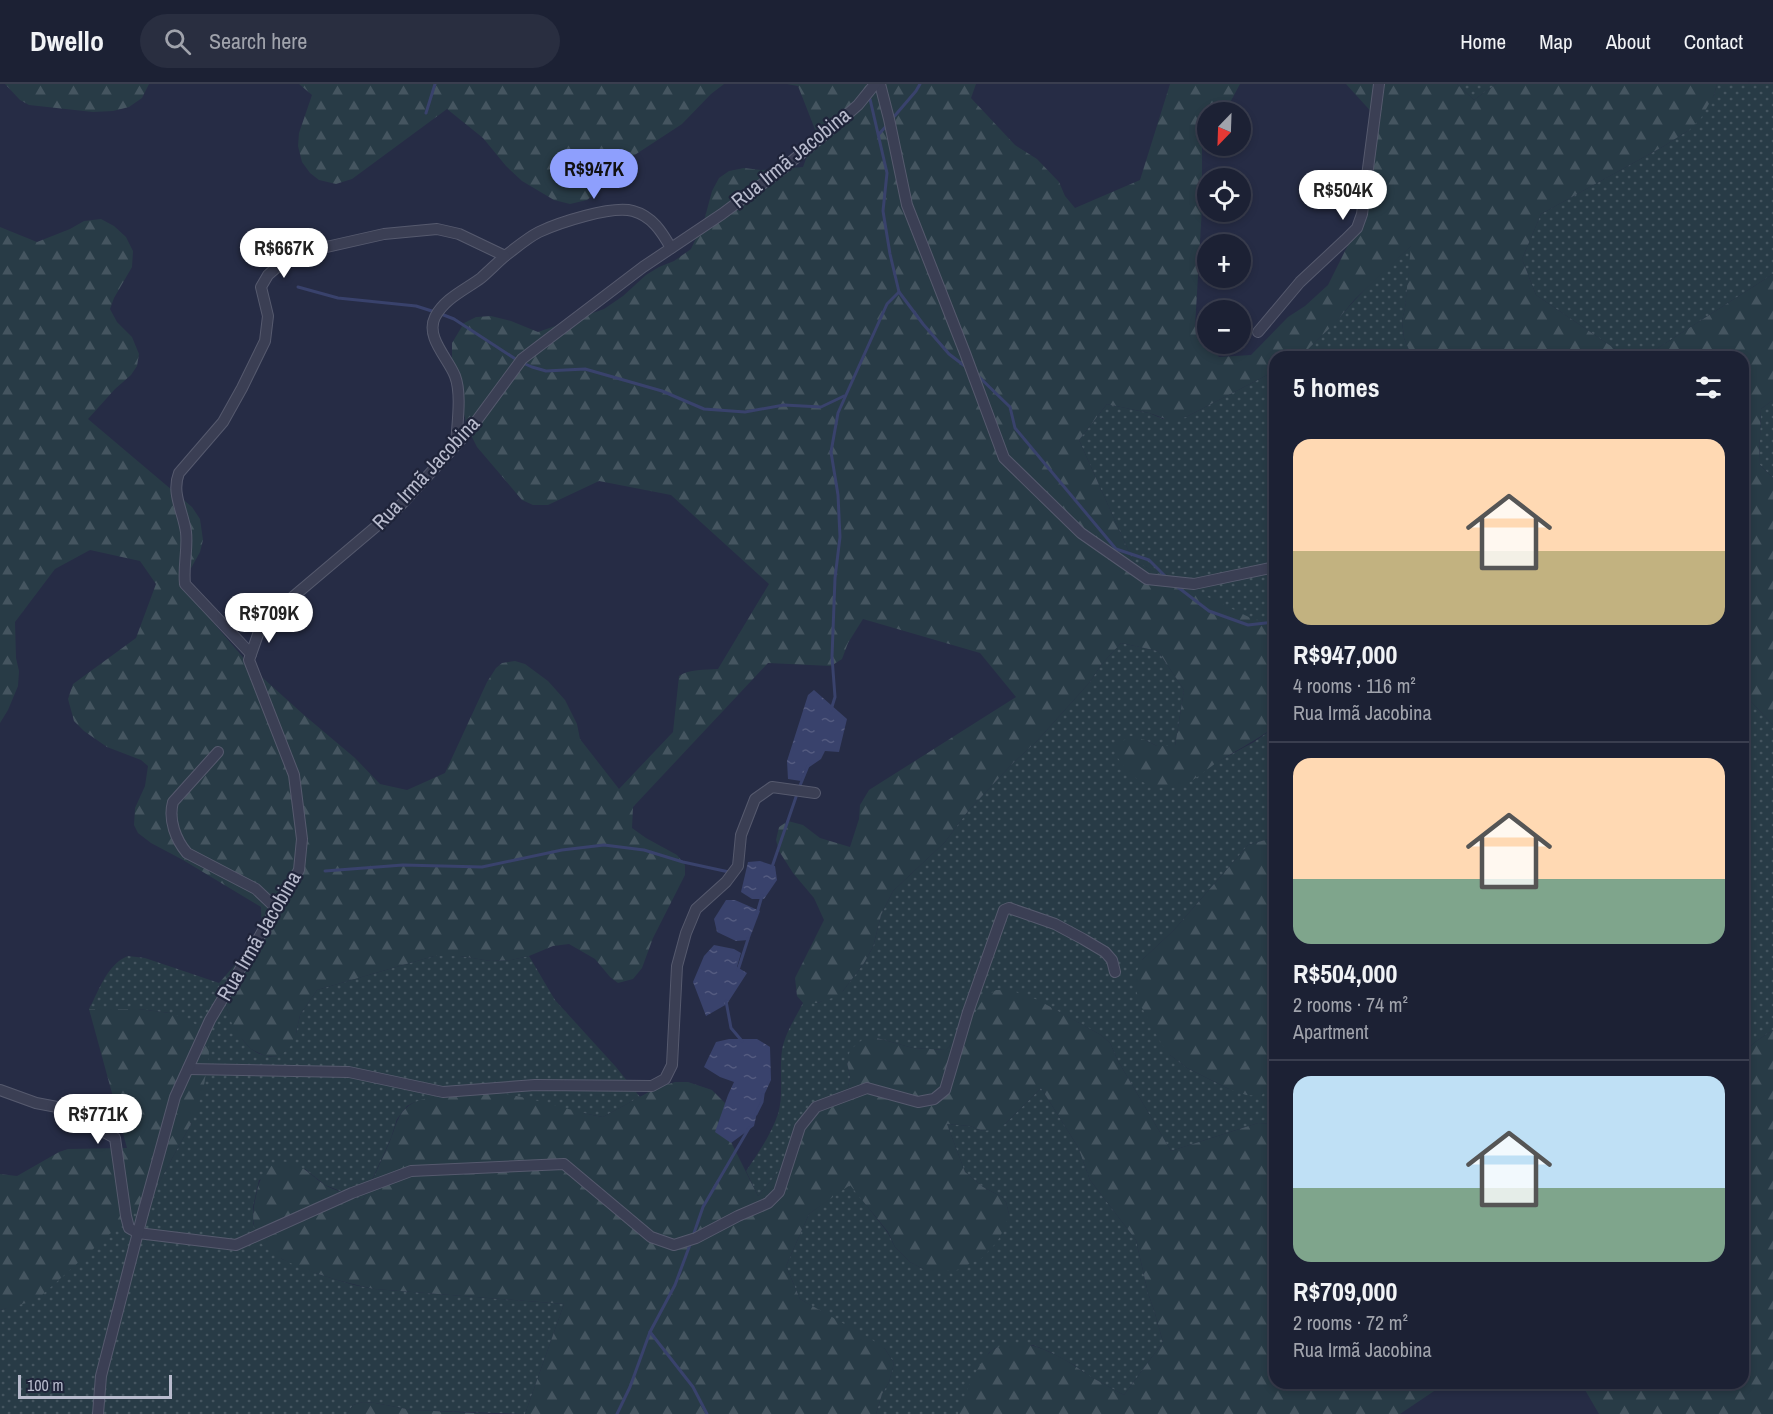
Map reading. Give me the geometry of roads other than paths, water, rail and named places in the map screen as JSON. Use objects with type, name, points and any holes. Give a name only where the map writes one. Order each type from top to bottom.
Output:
[{"type":"street","name":"Rua Irmã Jacobina","points":[[98,1414],[101,1376],[175,1097],[210,1020],[299,870],[302,839],[294,775],[249,660],[262,623],[398,508],[469,431],[522,359],[643,267],[730,208],[825,134],[858,105],[875,84]]},
{"type":"street","points":[[880,84],[907,205],[1004,458],[1081,533],[1147,579],[1194,584],[1269,568]]},
{"type":"street","points":[[1258,332],[1300,282],[1357,228],[1362,214],[1379,84]]},
{"type":"street","points":[[456,445],[458,387],[434,336],[432,325],[436,316],[450,299],[538,233],[581,217],[619,210],[632,211],[646,217],[659,227],[671,248]]},
{"type":"street","points":[[251,654],[186,584],[184,574],[186,532],[175,483],[179,473],[223,422],[265,341],[268,316],[261,287],[268,275],[291,255],[384,234],[437,229],[459,234],[505,256]]},
{"type":"street","points":[[218,752],[173,802],[174,831],[180,845],[187,853],[256,889],[276,908]]},
{"type":"street","points":[[188,1069],[349,1072],[443,1092],[535,1085],[652,1086],[665,1079],[672,1065],[677,966],[686,933],[696,909],[726,882],[738,866],[741,835],[755,799],[772,787],[815,793]]},
{"type":"street","points":[[0,1090],[36,1102],[78,1111],[102,1131],[115,1138],[126,1216],[129,1227],[138,1233],[236,1245],[352,1193],[411,1171],[564,1164],[651,1237],[674,1245],[696,1238],[768,1203],[779,1192],[800,1126],[816,1107],[867,1088],[918,1102],[934,1100],[945,1090],[968,1012],[1004,910],[1009,908],[1055,924],[1083,939],[1105,952],[1112,960],[1115,972]]},
{"type":"water","points":[[814,690],[847,719],[839,752],[825,751],[821,759],[805,770],[801,781],[788,779],[787,761],[808,695]]},
{"type":"water","points":[[760,861],[775,866],[777,880],[764,899],[752,899],[741,892],[748,862]]},
{"type":"water","points":[[726,900],[735,900],[760,911],[749,940],[736,941],[717,932],[714,919]]},
{"type":"water","points":[[714,945],[734,949],[741,953],[737,967],[747,973],[727,1004],[706,1016],[693,982],[704,956]]},
{"type":"water","points":[[729,1039],[757,1039],[770,1047],[771,1080],[758,1108],[754,1126],[731,1143],[715,1132],[734,1082],[704,1067],[716,1042]]},
{"type":"waterway","points":[[426,113],[435,84]]},
{"type":"waterway","points":[[892,119],[920,84]]},
{"type":"waterway","points":[[870,99],[887,173],[883,211],[899,292],[949,354],[966,367]]},
{"type":"waterway","points":[[879,134],[888,124]]},
{"type":"waterway","points":[[298,287],[338,298],[416,306],[435,312]]},
{"type":"waterway","points":[[831,710],[835,697],[832,657],[835,578],[840,537],[838,495],[831,452],[838,413],[887,304],[899,292]]},
{"type":"waterway","points":[[441,314],[454,319],[517,360]]},
{"type":"waterway","points":[[523,363],[546,371],[585,369],[662,391],[704,409],[745,412],[784,405],[821,407],[844,396]]},
{"type":"waterway","points":[[976,374],[1010,407],[1015,428],[1116,549],[1149,560],[1166,577]]},
{"type":"waterway","points":[[1175,585],[1209,611],[1248,625],[1269,623]]},
{"type":"waterway","points":[[799,788],[808,766]]},
{"type":"waterway","points":[[772,867],[797,794]]},
{"type":"waterway","points":[[325,871],[403,865],[482,867],[562,850],[604,845],[644,850],[683,862],[729,872]]},
{"type":"waterway","points":[[757,913],[762,896]]},
{"type":"waterway","points":[[738,970],[748,939]]},
{"type":"waterway","points":[[726,1001],[731,1028],[742,1041]]},
{"type":"waterway","points":[[756,1114],[763,1095]]},
{"type":"waterway","points":[[693,1236],[703,1207],[749,1128]]},
{"type":"waterway","points":[[617,1414],[630,1387],[650,1332],[675,1285],[691,1242]]},
{"type":"waterway","points":[[650,1332],[693,1387],[707,1414]]}]
